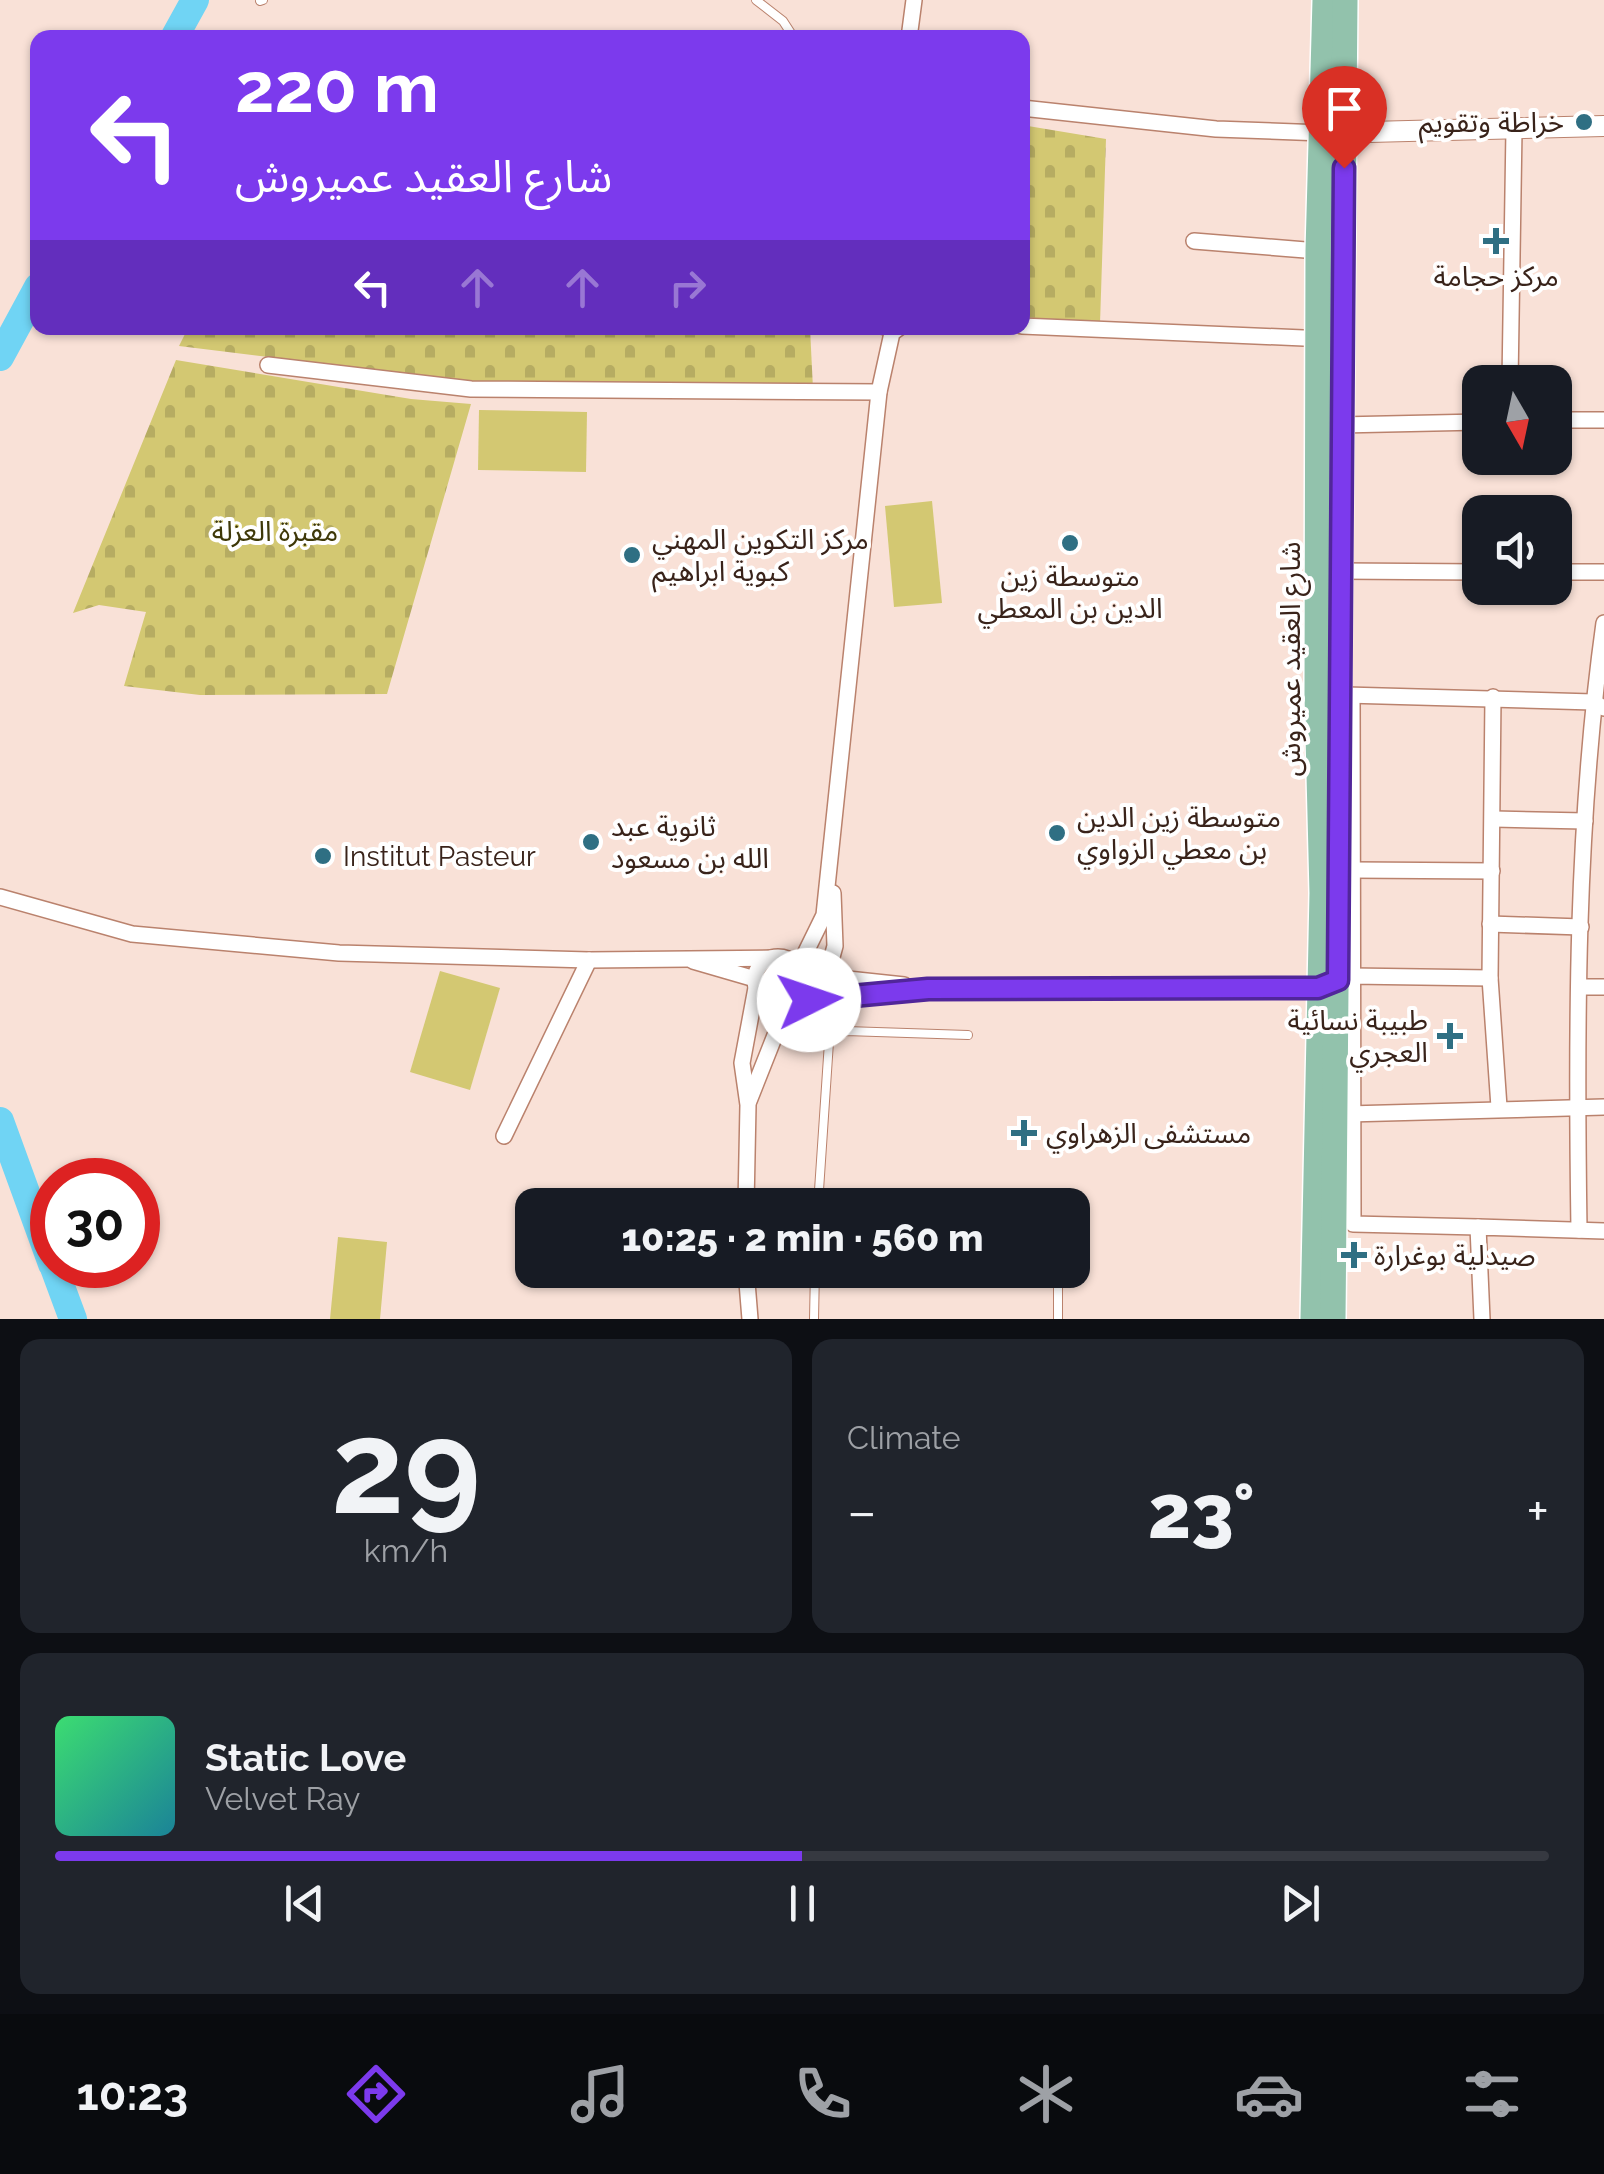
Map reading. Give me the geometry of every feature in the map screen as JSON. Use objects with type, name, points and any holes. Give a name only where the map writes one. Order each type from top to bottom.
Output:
[{"type":"main road","name":"شارع العقيد عميروش","points":[[1325,0],[1334,134],[1329,339],[1335,696],[1335,1114],[1345,1223],[1333,1319]]},
{"type":"main road","name":"شارع العقيد عميروش","points":[[1335,696],[1340,425],[1318,251],[1334,134],[1345,0]]},
{"type":"main road","name":"شارع العقيد عميروش","points":[[1312,1319],[1335,1114]]},
{"type":"street","points":[[910,30],[914,0]]},
{"type":"street","points":[[1030,109],[1216,129],[1334,134],[1604,126]]},
{"type":"street","points":[[1510,365],[1514,129]]},
{"type":"street","points":[[1194,241],[1318,251]]},
{"type":"street","points":[[1030,326],[1329,339]]},
{"type":"street","points":[[746,1188],[748,1105],[742,1063],[759,967],[788,959],[824,915],[879,392],[895,335]]},
{"type":"street","points":[[268,364],[471,390],[879,392]]},
{"type":"street","points":[[1572,420],[1604,420]]},
{"type":"street","points":[[1340,425],[1462,422]]},
{"type":"street","points":[[1339,572],[1462,572]]},
{"type":"street","points":[[1572,572],[1604,572]]},
{"type":"street","points":[[1580,1230],[1581,926],[1604,623]]},
{"type":"street","points":[[1336,982],[1353,870],[1335,696],[1493,697],[1598,705]]},
{"type":"street","points":[[1493,697],[1490,978],[1499,1107]]},
{"type":"street","points":[[1494,820],[1586,822]]},
{"type":"street","points":[[798,999],[828,977],[836,921],[830,869]]},
{"type":"street","points":[[1353,870],[1492,871]]},
{"type":"street","points":[[0,897],[132,934],[339,952],[589,960],[788,959],[828,977],[928,989]]},
{"type":"street","points":[[1490,924],[1581,926]]},
{"type":"street","points":[[689,959],[756,983],[770,1002],[928,989],[1490,978]]},
{"type":"street","points":[[748,1105],[798,999],[800,975],[788,959]]},
{"type":"street","points":[[504,1136],[589,960]]},
{"type":"street","points":[[1580,987],[1604,987]]},
{"type":"street","points":[[1335,1114],[1604,1107]]},
{"type":"street","points":[[1345,1223],[1604,1231]]},
{"type":"street","points":[[1478,1228],[1482,1319]]},
{"type":"street","points":[[747,1288],[750,1319]]},
{"type":"lane","points":[[756,0],[789,30]]},
{"type":"lane","points":[[819,1188],[829,1042],[846,1031],[968,1034]]},
{"type":"lane","points":[[814,1319],[815,1288]]},
{"type":"lane","points":[[1058,1288],[1058,1319]]},
{"type":"green space","points":[[1030,126],[1106,139],[1100,324],[1030,318]]},
{"type":"green space","points":[[184,335],[810,335],[813,389],[479,383],[179,346]]},
{"type":"green space","name":"مقبرة العزلة","points":[[176,360],[411,399],[471,404],[387,694],[200,695],[124,686],[146,612],[99,605],[73,613]]},
{"type":"green space","points":[[479,410],[587,412],[586,472],[478,470]]},
{"type":"green space","points":[[932,501],[942,603],[894,607],[885,506]]},
{"type":"green space","points":[[440,971],[500,988],[470,1090],[410,1072]]},
{"type":"green space","points":[[338,1237],[387,1242],[380,1319],[330,1319]]},
{"type":"waterway","points":[[178,30],[195,0]]},
{"type":"waterway","points":[[0,357],[30,302]]},
{"type":"waterway","points":[[0,1121],[30,1204]]},
{"type":"waterway","points":[[62,1288],[73,1319]]},
{"type":"place","name":"خراطة وتقويم","points":[[1584,122]]},
{"type":"place","name":"مركز حجامة","points":[[1496,241]]},
{"type":"place","name":"متوسطة زين الدين بن المعطي","points":[[1070,543]]},
{"type":"place","name":"مركز التكوين المهني كبوية ابراهيم","points":[[632,555]]},
{"type":"place","name":"متوسطة زين الدين بن معطي الزواوي","points":[[1057,833]]},
{"type":"place","name":"ثانوية عبد الله بن مسعود","points":[[591,842]]},
{"type":"place","name":"Institut Pasteur","points":[[323,856]]},
{"type":"place","name":"طبيبة نسائية العجري","points":[[1450,1036]]},
{"type":"place","name":"مستشفى الزهراوي","points":[[1024,1133]]},
{"type":"place","name":"صيدلية بوغرارة","points":[[1354,1255]]},
{"type":"route","points":[[809,1000],[928,989],[1318,988],[1338,980],[1337,695],[1344,168]]}]
